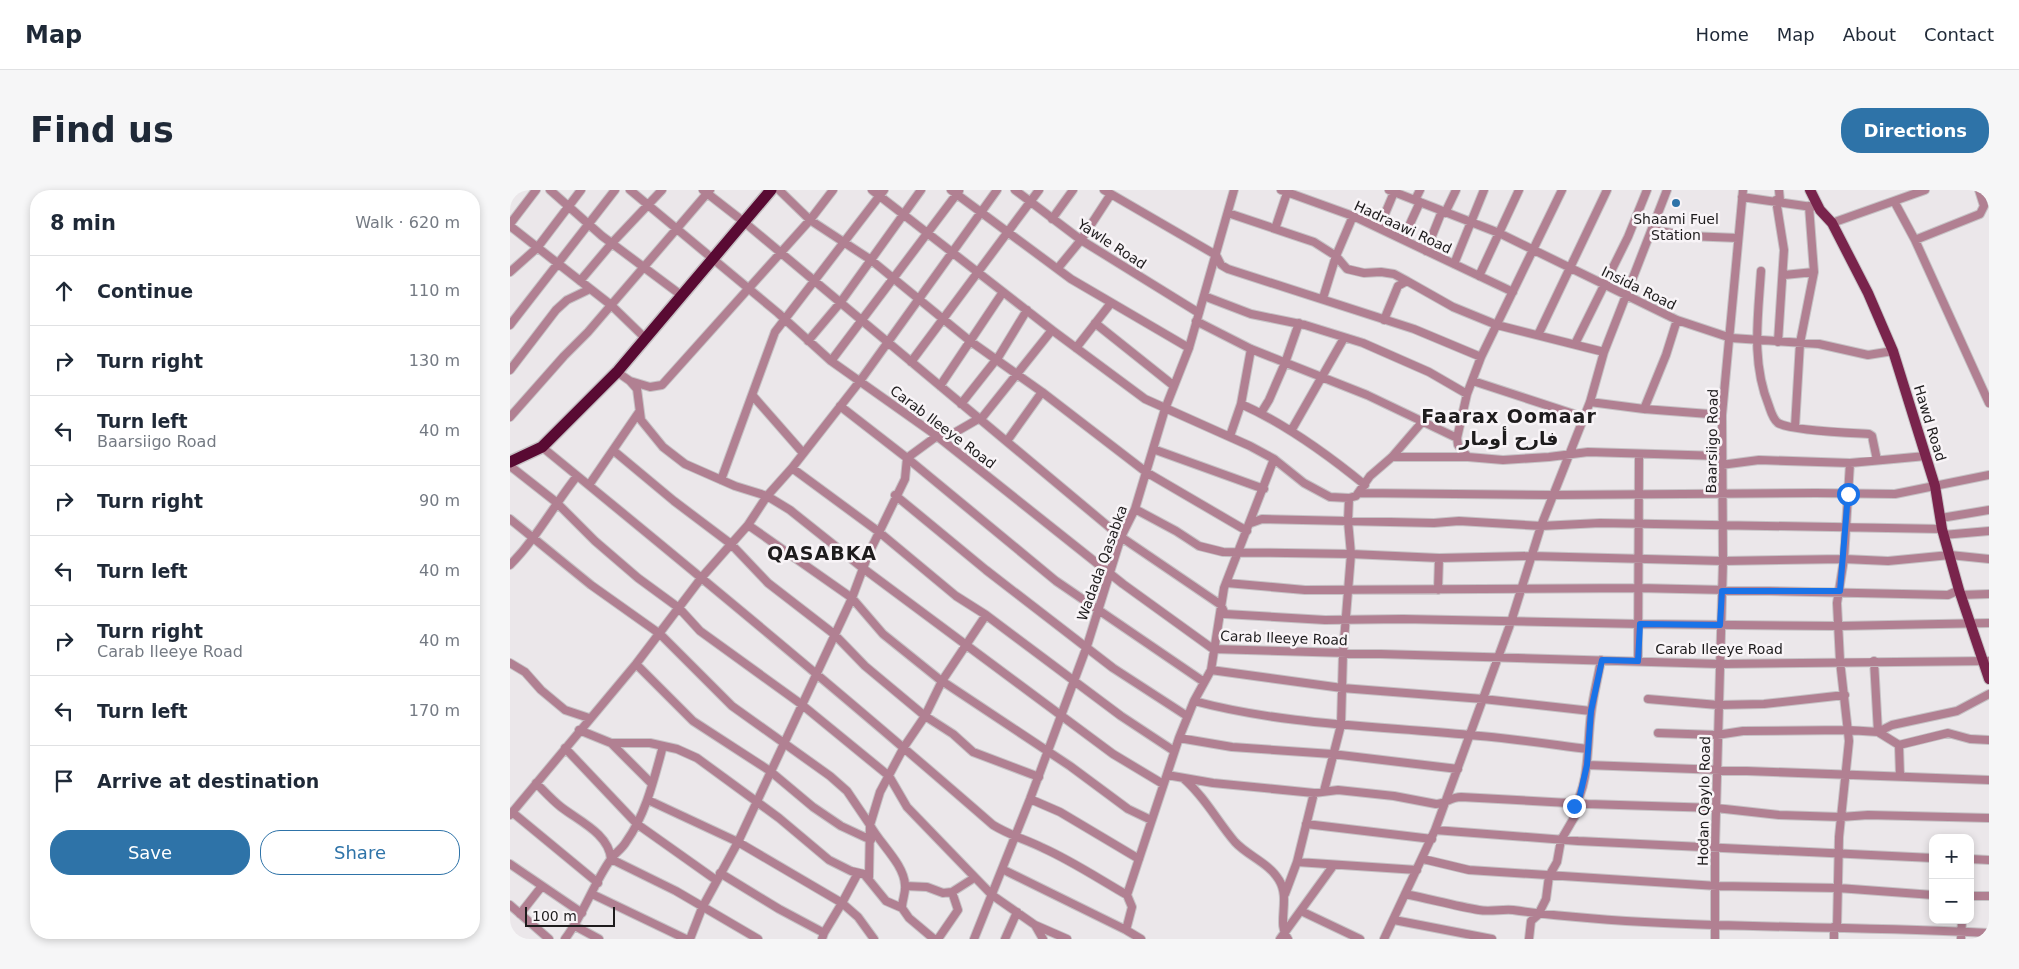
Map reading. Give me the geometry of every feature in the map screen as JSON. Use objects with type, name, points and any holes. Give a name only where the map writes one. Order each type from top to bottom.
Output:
[{"type":"highway","points":[[510,464],[542,447],[617,372],[770,190]]},
{"type":"main road","name":"Hawd Road","points":[[1810,190],[1820,210],[1832,222],[1868,292],[1893,351],[1935,486],[1942,527],[1960,593],[1986,661],[1989,679]]},
{"type":"street","points":[[536,190],[510,225],[611,305],[645,338]]},
{"type":"street","points":[[550,190],[589,225],[681,295]]},
{"type":"street","points":[[510,272],[537,248],[581,190]]},
{"type":"street","points":[[510,325],[589,225],[614,190]]},
{"type":"street","name":"Carab Ileeye Road","points":[[630,190],[832,361],[937,436],[1110,573],[1213,649],[1719,664],[1986,661]]},
{"type":"street","points":[[580,281],[612,243],[662,190]]},
{"type":"street","points":[[779,190],[810,220],[871,260],[970,341],[1042,392],[1146,472],[1247,531]]},
{"type":"street","points":[[630,381],[650,386],[662,385],[746,288],[810,220],[833,190]]},
{"type":"street","points":[[872,190],[882,193],[905,216],[1129,389],[1165,409],[1230,436],[1274,460],[1330,497],[1349,498],[1359,493],[1370,476],[1392,456],[1422,421]]},
{"type":"street","points":[[808,341],[840,303],[905,216],[921,190]]},
{"type":"street","points":[[598,883],[511,813],[636,664],[702,578],[748,525],[767,496],[792,468],[860,380],[998,190]]},
{"type":"street","name":"Yawle Road","points":[[1015,190],[1081,240],[1198,317],[1251,348],[1321,378],[1368,395],[1457,438]]},
{"type":"street","points":[[911,362],[1010,232],[1039,190]]},
{"type":"street","points":[[1052,219],[1073,190]]},
{"type":"street","name":"Wadada Qasabka","points":[[975,937],[1015,838],[1087,646],[1121,537],[1135,509],[1165,409],[1189,348],[1234,190]]},
{"type":"street","points":[[1403,239],[1420,190]]},
{"type":"street","points":[[1426,251],[1456,190]]},
{"type":"street","points":[[1454,264],[1484,190]]},
{"type":"street","points":[[1479,276],[1519,190]]},
{"type":"street","points":[[1468,457],[1458,444],[1457,438],[1467,394],[1481,357],[1562,190]]},
{"type":"street","points":[[1538,335],[1606,190]]},
{"type":"street","points":[[1575,344],[1628,237],[1647,190]]},
{"type":"street","points":[[1384,939],[1432,838],[1447,799],[1496,657],[1511,622],[1552,495],[1582,417],[1590,402],[1604,352],[1667,190]]},
{"type":"street","points":[[1778,342],[1784,275],[1784,250],[1778,201],[1779,190]]},
{"type":"street","points":[[1832,222],[1925,190]]},
{"type":"street","points":[[1915,240],[1980,214],[1984,206],[1979,190]]},
{"type":"street","points":[[510,417],[611,305],[707,191],[1121,537],[1221,605],[1225,614],[1345,620],[1720,625],[1839,626],[1989,623]]},
{"type":"street","points":[[832,361],[956,191],[1071,279],[1189,348]]},
{"type":"street","points":[[1275,229],[1286,191]]},
{"type":"street","name":"Hadraawi Road","points":[[1286,191],[1353,216],[1513,292]]},
{"type":"street","points":[[1379,228],[1393,191]]},
{"type":"street","name":"Insida Road","points":[[1393,191],[1499,233],[1676,320],[1731,338],[1819,344],[1868,355],[1893,351]]},
{"type":"street","points":[[1058,268],[1081,240],[1108,192],[1216,255],[1221,265],[1228,269],[1323,298],[1414,329],[1481,357]]},
{"type":"street","points":[[721,480],[753,396],[769,345],[785,320],[882,193]]},
{"type":"street","points":[[1742,193],[1809,206],[1820,210]]},
{"type":"street","name":"Baarsiigo Road","points":[[1719,664],[1723,561],[1722,415],[1731,338],[1742,193]]},
{"type":"street","points":[[1894,201],[1915,240],[1988,399]]},
{"type":"street","points":[[1795,427],[1800,343],[1814,272],[1809,206]]},
{"type":"street","points":[[1228,212],[1314,242],[1336,256],[1342,265],[1355,272],[1394,274],[1453,307],[1497,325],[1604,352]]},
{"type":"street","points":[[1323,298],[1336,256],[1353,216]]},
{"type":"street","points":[[1653,230],[1689,236],[1738,238]]},
{"type":"street","points":[[1761,271],[1756,340],[1760,384],[1773,416],[1778,422],[1795,427],[1869,434],[1877,460]]},
{"type":"street","points":[[1784,275],[1814,272]]},
{"type":"street","points":[[1384,320],[1398,286],[1407,282]]},
{"type":"street","points":[[510,370],[556,310],[567,300],[590,289]]},
{"type":"street","points":[[940,386],[1003,292]]},
{"type":"street","points":[[1204,296],[1267,319],[1298,323],[1363,343],[1429,372],[1467,394]]},
{"type":"street","points":[[1076,348],[1111,302]]},
{"type":"street","points":[[962,404],[995,359],[1000,356],[1027,310]]},
{"type":"street","points":[[1644,410],[1666,355],[1676,320]]},
{"type":"street","points":[[1095,323],[1174,386]]},
{"type":"street","points":[[1261,413],[1269,400],[1285,363],[1298,323]]},
{"type":"street","points":[[906,458],[937,436],[954,433],[980,419],[1009,382],[1018,375],[1052,330]]},
{"type":"street","points":[[1292,431],[1344,338]]},
{"type":"street","points":[[1230,436],[1241,404],[1251,348]]},
{"type":"street","points":[[617,372],[630,381],[639,394],[639,412],[645,427],[663,447],[685,464],[721,480],[767,496],[790,510],[864,569],[1113,754],[1163,784]]},
{"type":"street","points":[[1473,381],[1582,417]]},
{"type":"street","points":[[1007,441],[1042,392]]},
{"type":"street","points":[[753,396],[803,453]]},
{"type":"street","points":[[1590,402],[1644,410],[1722,415]]},
{"type":"street","points":[[1241,404],[1292,431],[1365,485]]},
{"type":"street","points":[[840,406],[1056,581],[1204,682]]},
{"type":"street","points":[[589,486],[639,412]]},
{"type":"street","points":[[1574,440],[1588,452]]},
{"type":"street","points":[[542,447],[904,747],[937,779],[993,825],[1015,838],[1041,847],[1127,895],[1132,907],[1126,930]]},
{"type":"street","points":[[1153,449],[1264,489]]},
{"type":"street","points":[[614,451],[674,502],[731,544],[768,583],[834,634],[865,666],[926,716],[953,734],[973,752],[1038,776]]},
{"type":"street","points":[[1392,456],[1412,458],[1468,457],[1497,460],[1588,452],[1721,456]]},
{"type":"street","points":[[1638,661],[1640,624],[1638,588],[1639,455]]},
{"type":"street","points":[[1721,465],[1759,460],[1850,463],[1926,456]]},
{"type":"street","points":[[690,939],[702,908],[738,842],[755,802],[852,598],[879,532],[905,479],[906,458]]},
{"type":"street","points":[[1127,895],[1174,751],[1187,716],[1210,670],[1226,583],[1274,460]]},
{"type":"street","points":[[1834,939],[1848,730],[1840,662],[1837,602],[1844,559],[1850,463]]},
{"type":"street","points":[[510,464],[556,502],[594,541],[638,578],[679,608],[700,631],[801,704],[889,776],[907,807],[992,895],[1035,925],[1067,939]]},
{"type":"street","points":[[792,468],[879,532],[956,596],[986,615],[1121,716],[1174,751]]},
{"type":"street","points":[[1359,493],[1552,495],[1895,494],[1989,475]]},
{"type":"street","points":[[510,565],[533,537],[556,502],[577,476]]},
{"type":"street","points":[[896,495],[986,570],[1087,646],[1113,668],[1187,716]]},
{"type":"street","points":[[1324,791],[1341,725],[1343,653],[1351,554],[1348,521],[1349,498]]},
{"type":"street","points":[[1135,509],[1199,546],[1223,552],[1238,553],[1351,554],[1438,558],[1532,556],[1723,561],[1844,559],[1888,561],[1950,555],[1989,559]]},
{"type":"street","points":[[1942,527],[1989,510]]},
{"type":"street","points":[[510,519],[591,585],[660,634],[732,706],[830,776],[847,791],[901,871],[906,886],[902,908]]},
{"type":"street","points":[[1251,522],[1262,519],[1434,523],[1459,521],[1541,526],[1590,523],[1722,527],[1942,527],[1989,531]]},
{"type":"street","points":[[748,525],[852,598],[883,634],[942,681],[1048,751],[1128,809],[1152,820]]},
{"type":"street","points":[[1438,558],[1438,590]]},
{"type":"street","points":[[1226,583],[1305,590],[1347,588],[1438,590],[1638,588],[1722,591],[1840,591],[1948,595],[1960,593],[1989,594]]},
{"type":"street","points":[[934,939],[909,918],[902,908],[886,901],[870,877],[870,825],[873,808],[904,747],[926,716],[942,681],[986,615]]},
{"type":"street","points":[[1575,816],[1573,808],[1578,804],[1587,765],[1591,711],[1602,660]]},
{"type":"street","points":[[1874,662],[1878,732]]},
{"type":"street","points":[[510,663],[525,672],[541,690],[565,710],[589,718]]},
{"type":"street","points":[[636,664],[693,721],[770,771],[813,807],[841,826],[871,840]]},
{"type":"street","name":"Hodan Qaylo Road","points":[[1716,939],[1717,886],[1715,848],[1719,664]]},
{"type":"street","points":[[1210,670],[1342,688],[1483,699],[1591,711]]},
{"type":"street","points":[[1878,732],[1892,725],[1957,711],[1989,694]]},
{"type":"street","points":[[1648,699],[1718,706],[1764,704],[1845,695]]},
{"type":"street","points":[[1194,701],[1238,712],[1341,725],[1470,735],[1587,749]]},
{"type":"street","points":[[579,730],[611,743],[652,784]]},
{"type":"street","points":[[1658,733],[1717,735],[1743,731],[1848,730],[1878,732],[1899,745],[1948,733],[1970,740],[1989,740]]},
{"type":"street","points":[[1179,738],[1232,747],[1332,754],[1458,769]]},
{"type":"street","points":[[611,743],[650,742],[677,749],[697,758],[774,814],[829,860],[870,877]]},
{"type":"street","points":[[1899,745],[1900,776]]},
{"type":"street","points":[[565,939],[575,926],[611,859],[626,843],[637,824],[648,800],[663,746]]},
{"type":"street","points":[[565,748],[637,824],[718,876],[779,909],[823,936],[858,873]]},
{"type":"street","points":[[1587,765],[1989,780]]},
{"type":"street","points":[[1167,775],[1213,783],[1314,793],[1324,791],[1394,796],[1436,804],[1442,803],[1447,799],[1461,797],[1578,804],[1716,808],[1779,815],[1989,818]]},
{"type":"street","points":[[1182,778],[1198,791],[1237,844],[1259,860],[1279,879],[1285,894]]},
{"type":"street","points":[[536,783],[560,806],[600,837],[610,850],[611,859]]},
{"type":"street","points":[[1284,937],[1285,894],[1297,862],[1314,793]]},
{"type":"street","points":[[1030,799],[1060,812],[1139,859]]},
{"type":"street","points":[[648,800],[738,842],[842,903],[858,917],[872,938]]},
{"type":"street","points":[[1529,939],[1531,921],[1538,915],[1548,892],[1549,876],[1557,862],[1561,840],[1575,816],[1584,810],[1587,804]]},
{"type":"street","points":[[1306,824],[1432,838]]},
{"type":"street","points":[[1435,830],[1561,840],[1929,858]]},
{"type":"street","points":[[611,859],[676,891],[702,908],[758,939]]},
{"type":"street","points":[[1422,859],[1469,870],[1549,876],[1717,886],[1838,888],[1929,895]]},
{"type":"street","points":[[1974,860],[1989,860]]},
{"type":"street","points":[[1297,862],[1333,866],[1417,870]]},
{"type":"street","points":[[510,864],[582,913]]},
{"type":"street","points":[[1317,864],[1323,878]]},
{"type":"street","points":[[1284,937],[1300,911],[1333,866]]},
{"type":"street","points":[[1002,869],[1141,939]]},
{"type":"street","points":[[906,886],[927,887],[943,894],[952,892],[974,878]]},
{"type":"street","points":[[520,914],[542,886]]},
{"type":"street","points":[[938,939],[958,910],[952,892]]},
{"type":"street","points":[[592,894],[686,939]]},
{"type":"street","points":[[1406,894],[1481,911],[1512,910],[1538,915],[1716,924],[1836,927],[1961,935],[1989,933]]},
{"type":"street","points":[[1974,896],[1989,896]]},
{"type":"street","points":[[510,905],[549,939]]},
{"type":"street","points":[[1300,911],[1360,939]]},
{"type":"street","points":[[1005,939],[1017,912]]},
{"type":"street","points":[[1394,920],[1492,939]]},
{"type":"street","points":[[1035,925],[1044,939]]},
{"type":"street","points":[[575,926],[598,939]]},
{"type":"street","points":[[975,937],[984,939]]},
{"type":"place","name":"Shaami Fuel Station","points":[[1676,203]]},
{"type":"district","name":"Faarax Oomaar فارح أومار","points":[[1509,427]]},
{"type":"district","name":"QASABKA","points":[[822,553]]},
{"type":"route","points":[[1574,806],[1578,804],[1587,765],[1591,711],[1602,660],[1638,661],[1640,624],[1720,625],[1722,591],[1840,591],[1848,494]]}]
